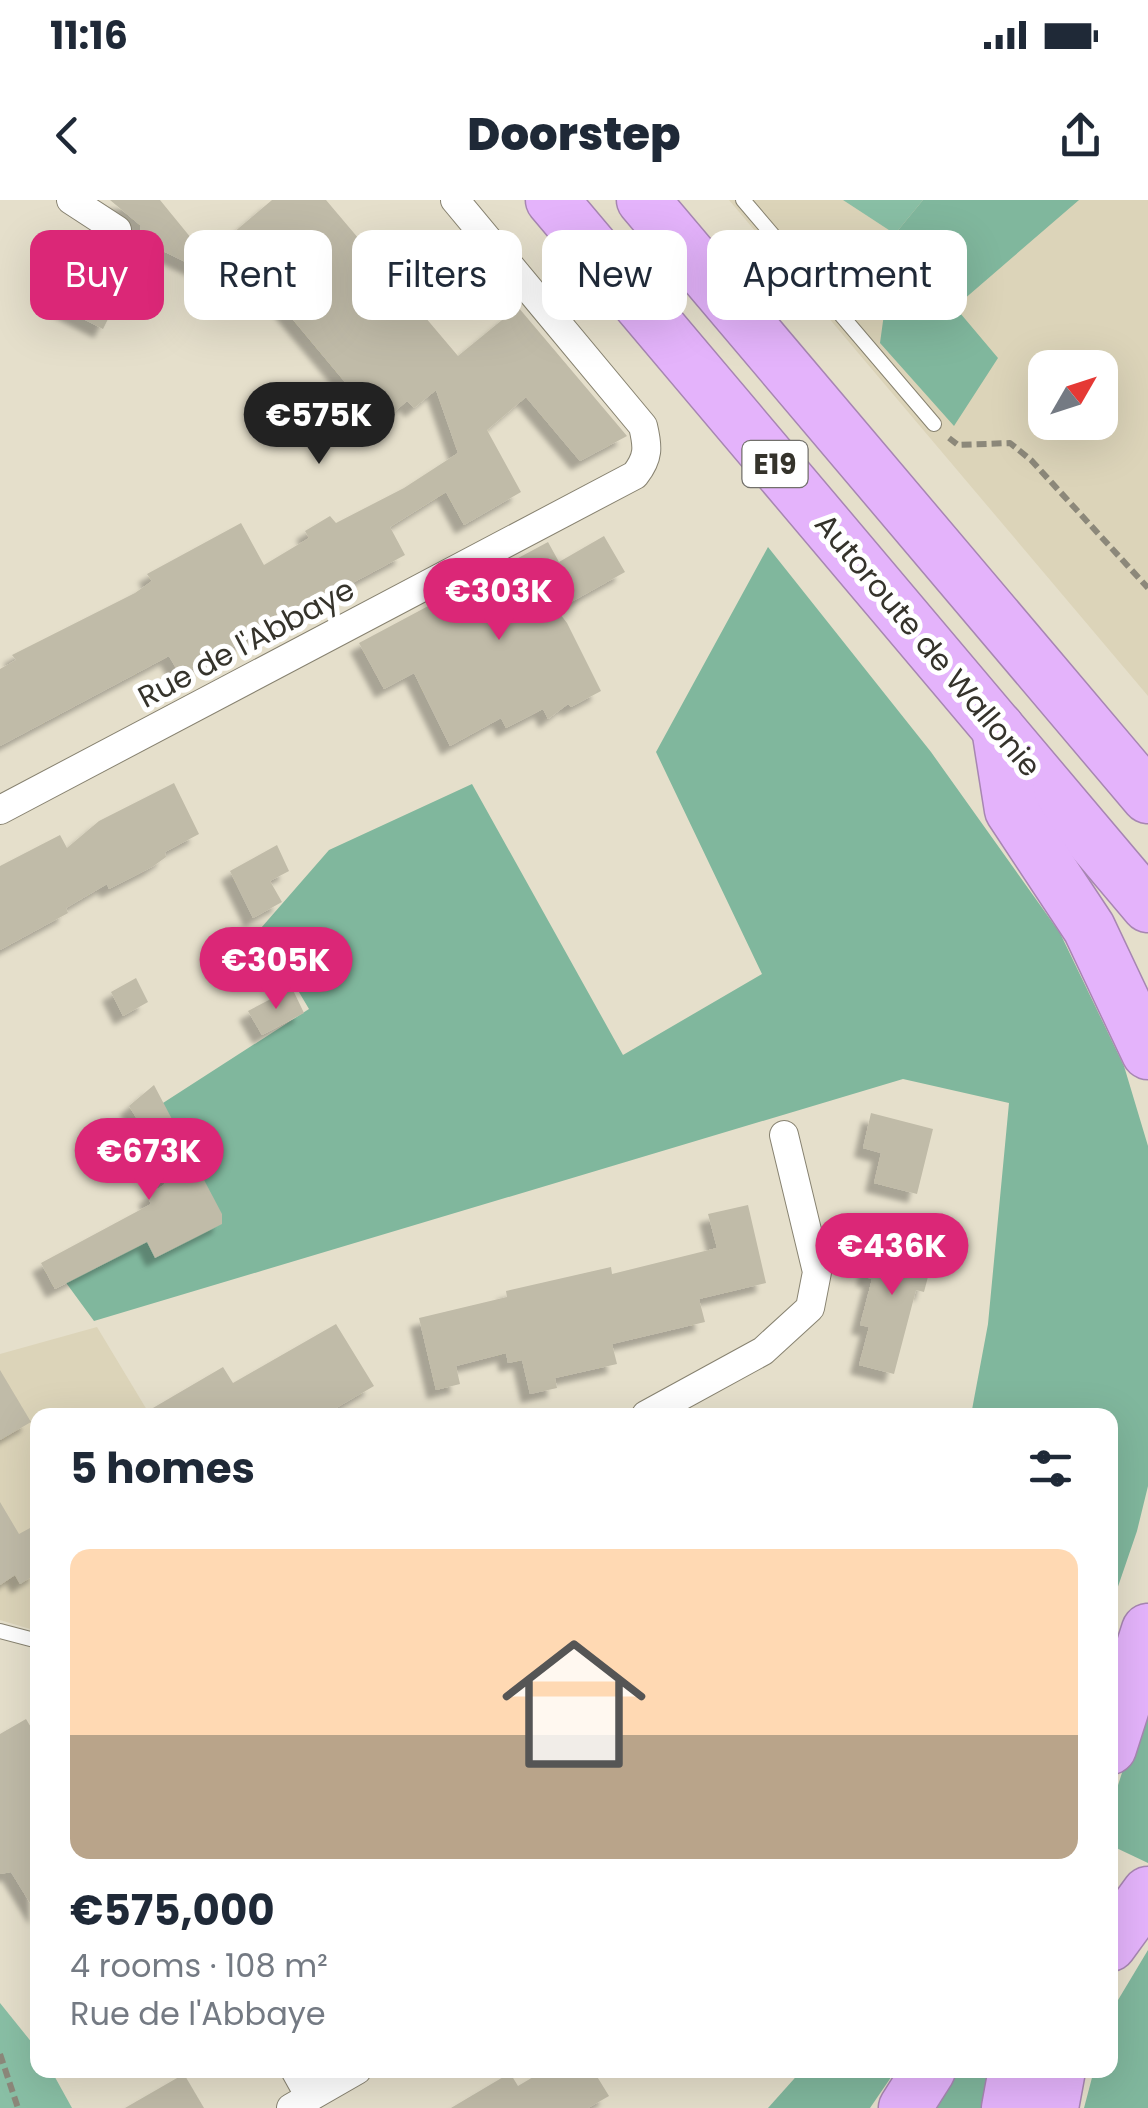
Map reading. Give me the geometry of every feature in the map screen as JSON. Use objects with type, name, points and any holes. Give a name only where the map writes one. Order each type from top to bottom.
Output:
[{"type":"highway","name":"Autoroute de Wallonie","points":[[552,200],[1148,906]]},
{"type":"highway","name":"E19","points":[[643,200],[1148,797]]},
{"type":"highway","points":[[991,612],[1148,754]]},
{"type":"highway","points":[[998,727],[1011,810],[1089,928],[1148,1053]]},
{"type":"highway","points":[[1118,1689],[1148,1631]]},
{"type":"highway","points":[[1118,1723],[1148,1631]]},
{"type":"highway","points":[[1118,1934],[1148,1893]]},
{"type":"highway","points":[[904,2108],[924,2078]]},
{"type":"highway","points":[[1008,2108],[1014,2078]]},
{"type":"highway","points":[[1052,2108],[1058,2078]]},
{"type":"street","points":[[71,200],[117,230]]},
{"type":"street","name":"Rue de l'Abbaye","points":[[0,810],[635,475],[646,461],[648,447],[643,426],[455,200]]},
{"type":"street","points":[[659,1408],[762,1351],[810,1308],[817,1272],[784,1135]]},
{"type":"street","points":[[301,2102],[343,2078]]},
{"type":"lane","points":[[743,200],[934,424]]},
{"type":"lane","points":[[0,1631],[30,1639]]},
{"type":"path","points":[[934,424],[958,445],[1010,443],[1031,460],[1148,588]]},
{"type":"path","points":[[0,2054],[18,2108]]},
{"type":"shaded area","points":[[729,200],[1148,200],[1148,696],[830,320],[967,320],[967,230],[754,230]]},
{"type":"shaded area","points":[[97,1327],[146,1408],[30,1408],[30,1629],[0,1620],[0,1354]]},
{"type":"green space","points":[[843,200],[923,200],[898,230],[889,230]]},
{"type":"green space","points":[[923,200],[1079,200],[967,297],[967,230],[898,230]]},
{"type":"green space","points":[[883,320],[966,320],[998,358],[954,426],[880,343]]},
{"type":"green space","points":[[768,547],[931,752],[1060,933],[1124,1066],[1148,1146],[1148,1486],[1118,1587],[1118,1408],[972,1408],[988,1324],[1009,1103],[903,1079],[94,1321],[64,1280],[201,1200],[149,1112],[309,1009],[261,928],[329,850],[472,784],[623,1055],[762,974],[656,752]]},
{"type":"green space","points":[[1148,1692],[1148,1863],[1118,1849],[1118,1785]]},
{"type":"green space","points":[[1148,1950],[1148,2108],[1084,2108],[1092,2078],[1118,2078],[1118,2000]]},
{"type":"green space","points":[[0,2003],[30,2040],[30,2078],[55,2078],[72,2108],[0,2108]]},
{"type":"green space","points":[[795,2078],[891,2078],[870,2108],[768,2108]]},
{"type":"green space","points":[[943,2078],[988,2078],[982,2108],[922,2108]]},
{"type":"building","points":[[110,200],[160,200],[185,230],[184,261],[164,252],[164,230],[141,230],[140,225]]},
{"type":"building","points":[[272,200],[326,200],[352,231],[352,320],[428,320],[458,356],[502,320],[522,320],[522,312],[627,436],[580,461],[526,397],[487,430],[521,492],[464,525],[446,492],[390,527],[405,555],[180,675],[169,656],[0,746],[0,669],[16,660],[12,655],[135,593],[152,581],[147,574],[241,523],[264,565],[309,538],[305,531],[330,516],[336,523],[404,488],[458,453],[436,390],[414,408],[407,401],[380,424],[293,320],[332,320],[332,230],[237,230]]},
{"type":"building","points":[[85,320],[108,320],[103,329]]},
{"type":"building","points":[[604,536],[625,572],[557,610],[601,691],[571,707],[568,704],[548,719],[543,709],[506,728],[501,718],[450,746],[414,673],[384,689],[359,643],[548,542],[559,562]]},
{"type":"building","points":[[174,783],[199,834],[165,852],[166,857],[152,867],[109,889],[107,884],[66,908],[68,913],[0,950],[0,866],[60,835],[67,848],[99,821]]},
{"type":"building","points":[[277,845],[289,871],[270,881],[282,902],[253,918],[230,871]]},
{"type":"building","points":[[136,978],[148,1002],[123,1016],[111,992]]},
{"type":"building","points":[[292,988],[304,1013],[262,1035],[248,1011]]},
{"type":"building","points":[[154,1085],[222,1214],[222,1224],[155,1258],[147,1242],[55,1289],[41,1263],[151,1204],[147,1196],[165,1184],[140,1135],[145,1132],[129,1106]]},
{"type":"building","points":[[871,1113],[933,1129],[917,1194],[874,1183],[881,1153],[863,1148]]},
{"type":"building","points":[[748,1205],[766,1283],[699,1299],[705,1322],[612,1344],[617,1364],[555,1378],[557,1388],[530,1394],[522,1360],[508,1363],[506,1353],[456,1366],[460,1384],[436,1390],[419,1318],[507,1297],[506,1291],[611,1267],[612,1274],[717,1248],[708,1214]]},
{"type":"building","points":[[875,1235],[935,1250],[924,1292],[916,1290],[894,1374],[859,1365],[869,1327],[860,1325],[872,1279],[865,1277]]},
{"type":"building","points":[[336,1324],[374,1386],[336,1408],[153,1408],[223,1367],[233,1383]]},
{"type":"building","points":[[0,1370],[30,1423],[0,1440]]},
{"type":"building","points":[[0,1502],[19,1534],[30,1528],[30,1578],[20,1584],[15,1575],[0,1585]]},
{"type":"building","points":[[26,1719],[30,1726],[30,1903],[11,1872],[0,1874],[0,1734]]},
{"type":"building","points":[[177,2078],[186,2078],[204,2108],[125,2108]]},
{"type":"building","points":[[502,2078],[513,2078],[518,2086],[532,2078],[598,2078],[609,2096],[588,2108],[451,2108]]}]
